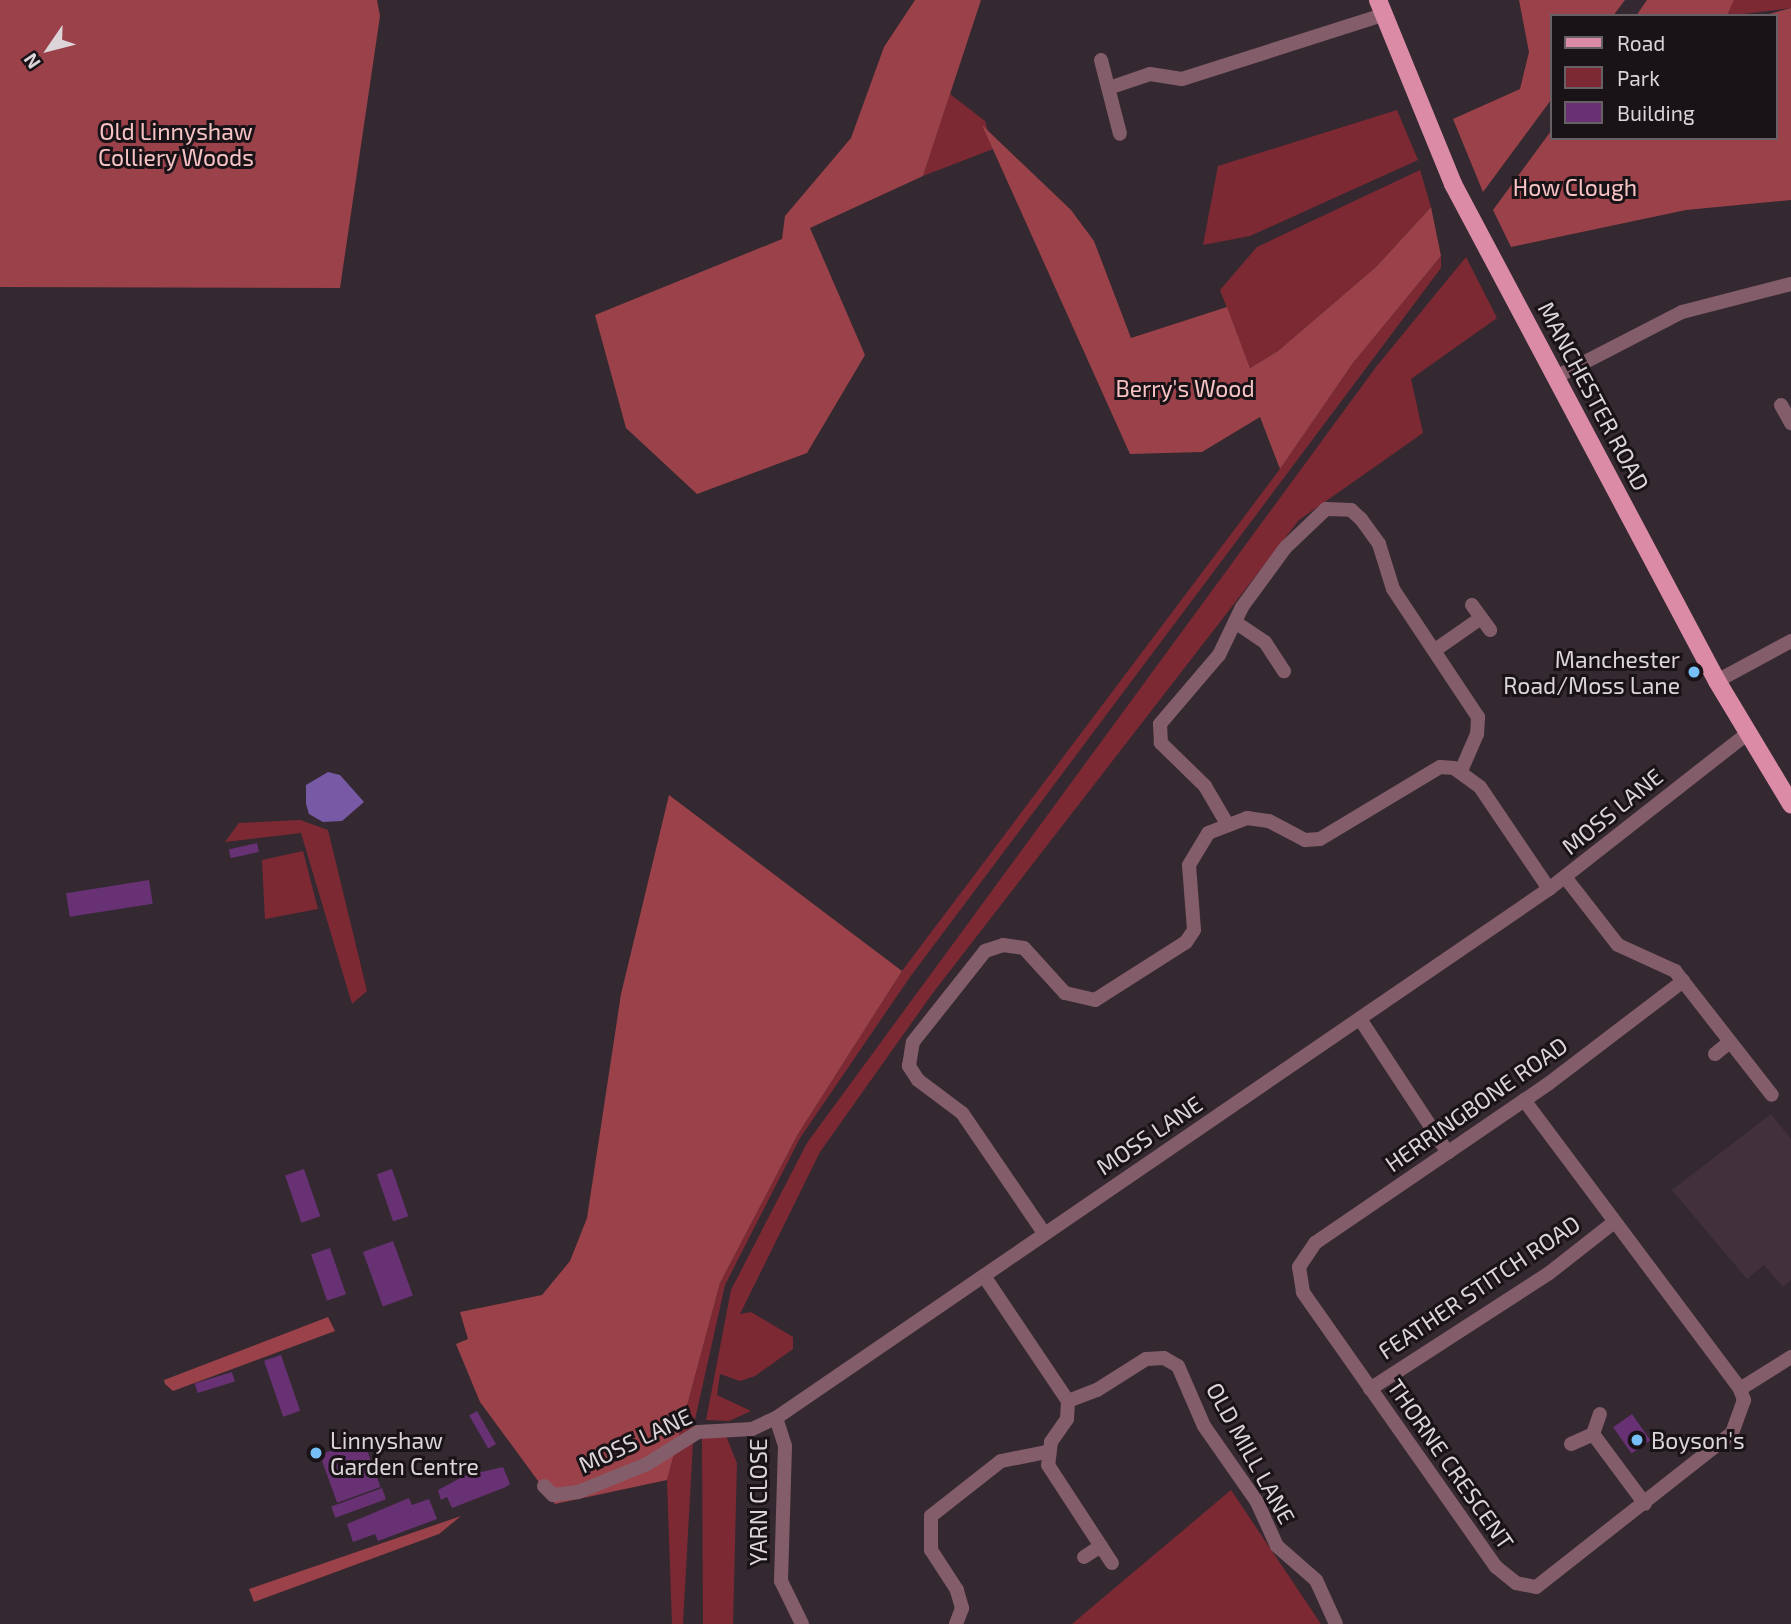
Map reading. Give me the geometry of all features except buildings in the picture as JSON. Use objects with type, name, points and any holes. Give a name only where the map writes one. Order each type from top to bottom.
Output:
[{"type":"main road","name":"MANCHESTER ROAD","points":[[1380,8],[1458,192],[1717,681],[1791,804]]},
{"type":"street","points":[[1109,88],[1150,74],[1182,79],[1380,8]]},
{"type":"street","points":[[1101,60],[1120,134]]},
{"type":"street","points":[[1556,377],[1682,312],[1791,284]]},
{"type":"street","points":[[1782,405],[1791,423]]},
{"type":"street","points":[[1226,822],[1214,797],[1168,753],[1158,733],[1163,717],[1219,655],[1235,622],[1304,524],[1326,509],[1338,507],[1361,519],[1379,544],[1393,589],[1478,717],[1478,734],[1461,771]]},
{"type":"street","points":[[1435,650],[1485,624],[1472,605]]},
{"type":"street","points":[[1235,622],[1265,642],[1284,671]]},
{"type":"street","points":[[1717,681],[1791,641]]},
{"type":"street","name":"MOSS LANE","points":[[544,1486],[553,1495],[578,1492],[647,1464],[698,1432],[752,1429],[776,1418],[1549,889],[1748,733]]},
{"type":"street","points":[[1044,1233],[962,1113],[913,1073],[913,1042],[972,961],[993,947],[1014,945],[1033,953],[1065,993],[1084,1002],[1106,995],[1186,942],[1195,917],[1189,865],[1208,833],[1226,822],[1269,821],[1305,840],[1320,839],[1425,772],[1440,767],[1461,771],[1480,787],[1549,889]]},
{"type":"street","points":[[1566,877],[1612,939],[1665,962],[1683,981],[1772,1095]]},
{"type":"street","name":"HERRINGBONE ROAD","points":[[1299,1267],[1315,1243],[1524,1101],[1683,981]]},
{"type":"street","points":[[1360,1019],[1448,1153]]},
{"type":"street","points":[[1715,1054],[1730,1042]]},
{"type":"street","points":[[1524,1101],[1740,1389],[1791,1357]]},
{"type":"street","name":"FEATHER STITCH ROAD","points":[[1370,1389],[1548,1274],[1613,1223]]},
{"type":"street","name":"THORNE CRESCENT","points":[[1299,1267],[1303,1292],[1496,1567],[1516,1583],[1545,1584],[1732,1433],[1742,1413],[1740,1389]]},
{"type":"street","points":[[984,1276],[1068,1401],[1067,1419],[1047,1452],[1053,1476],[1112,1563]]},
{"type":"street","name":"OLD MILL LANE","points":[[1068,1401],[1091,1393],[1146,1359],[1164,1358],[1178,1366],[1204,1426],[1257,1502],[1277,1546],[1317,1580],[1336,1624]]},
{"type":"street","points":[[1570,1444],[1593,1434],[1600,1414]]},
{"type":"street","name":"YARN CLOSE","points":[[776,1418],[785,1446],[781,1581],[802,1624]]},
{"type":"street","points":[[1593,1434],[1645,1504]]},
{"type":"street","points":[[956,1624],[962,1608],[957,1590],[932,1550],[931,1516],[1001,1461],[1047,1452]]},
{"type":"street","points":[[1084,1558],[1101,1546]]},
{"type":"shaded area","points":[[328,772],[340,775],[364,802],[342,821],[323,822],[309,814],[306,804],[306,785]]},
{"type":"shaded area","points":[[1771,1114],[1791,1139],[1791,1280],[1783,1287],[1764,1265],[1747,1279],[1672,1190]]},
{"type":"green space","name":"Old Linnyshaw Colliery Woods","points":[[0,0],[377,0],[380,16],[340,288],[0,287]]},
{"type":"green space","points":[[915,0],[981,0],[923,176],[810,228],[865,355],[807,453],[697,494],[626,428],[595,315],[782,239],[785,216],[851,138],[884,47]]},
{"type":"green space","points":[[1519,0],[1625,0],[1614,14],[1550,14],[1550,101],[1483,192],[1453,119],[1520,89],[1529,52]]},
{"type":"green space","points":[[1647,0],[1734,0],[1728,14],[1637,14]]},
{"type":"green space","points":[[1734,0],[1791,0],[1791,8],[1728,14]]},
{"type":"green space","name":"How Clough","points":[[1791,8],[1791,200],[1686,210],[1511,247],[1493,210],[1550,132],[1550,140],[1777,140],[1777,14],[1769,14]]},
{"type":"green space","points":[[950,94],[985,121],[993,149],[923,176]]},
{"type":"green space","points":[[1397,110],[1418,160],[1250,236],[1203,245],[1218,166]]},
{"type":"green space","name":"Berry's Wood","points":[[982,125],[1071,210],[1094,241],[1131,338],[1227,307],[1250,368],[1278,351],[1376,267],[1431,207],[1441,256],[1353,363],[1280,469],[1260,417],[1202,452],[1130,454]]},
{"type":"green space","points":[[1420,170],[1431,207],[1376,267],[1278,351],[1250,368],[1220,290],[1257,247]]},
{"type":"green space","points":[[1441,256],[1441,268],[910,977],[800,1138],[725,1285],[694,1424],[683,1624],[672,1624],[667,1480],[720,1283],[798,1134],[902,971],[1280,469],[1353,363]]},
{"type":"green space","points":[[1466,257],[1497,318],[1411,379],[1423,433],[1299,520],[932,994],[820,1152],[740,1314],[751,1312],[793,1337],[793,1349],[755,1376],[740,1381],[720,1374],[717,1395],[751,1411],[729,1421],[706,1420],[731,1290],[807,1143],[1376,367]]},
{"type":"green space","points":[[669,795],[902,971],[798,1134],[720,1283],[667,1480],[555,1504],[480,1402],[456,1344],[468,1339],[460,1312],[542,1295],[570,1261],[587,1218],[621,994]]},
{"type":"green space","points":[[300,820],[328,830],[367,991],[352,1004],[301,833],[225,842],[239,823]]},
{"type":"green space","points":[[303,851],[318,909],[265,919],[262,860]]},
{"type":"green space","points":[[328,1317],[335,1331],[173,1391],[165,1384],[164,1380]]},
{"type":"green space","points":[[726,1436],[737,1463],[733,1624],[703,1624],[702,1438]]},
{"type":"green space","points":[[1231,1490],[1321,1624],[1072,1624]]},
{"type":"green space","points":[[461,1516],[439,1534],[254,1602],[249,1589]]},
{"type":"place","name":"Manchester Road/Moss Lane","points":[[1694,672]]},
{"type":"place","name":"Boyson's","points":[[1637,1440]]},
{"type":"place","name":"Linnyshaw Garden Centre","points":[[316,1453]]}]
